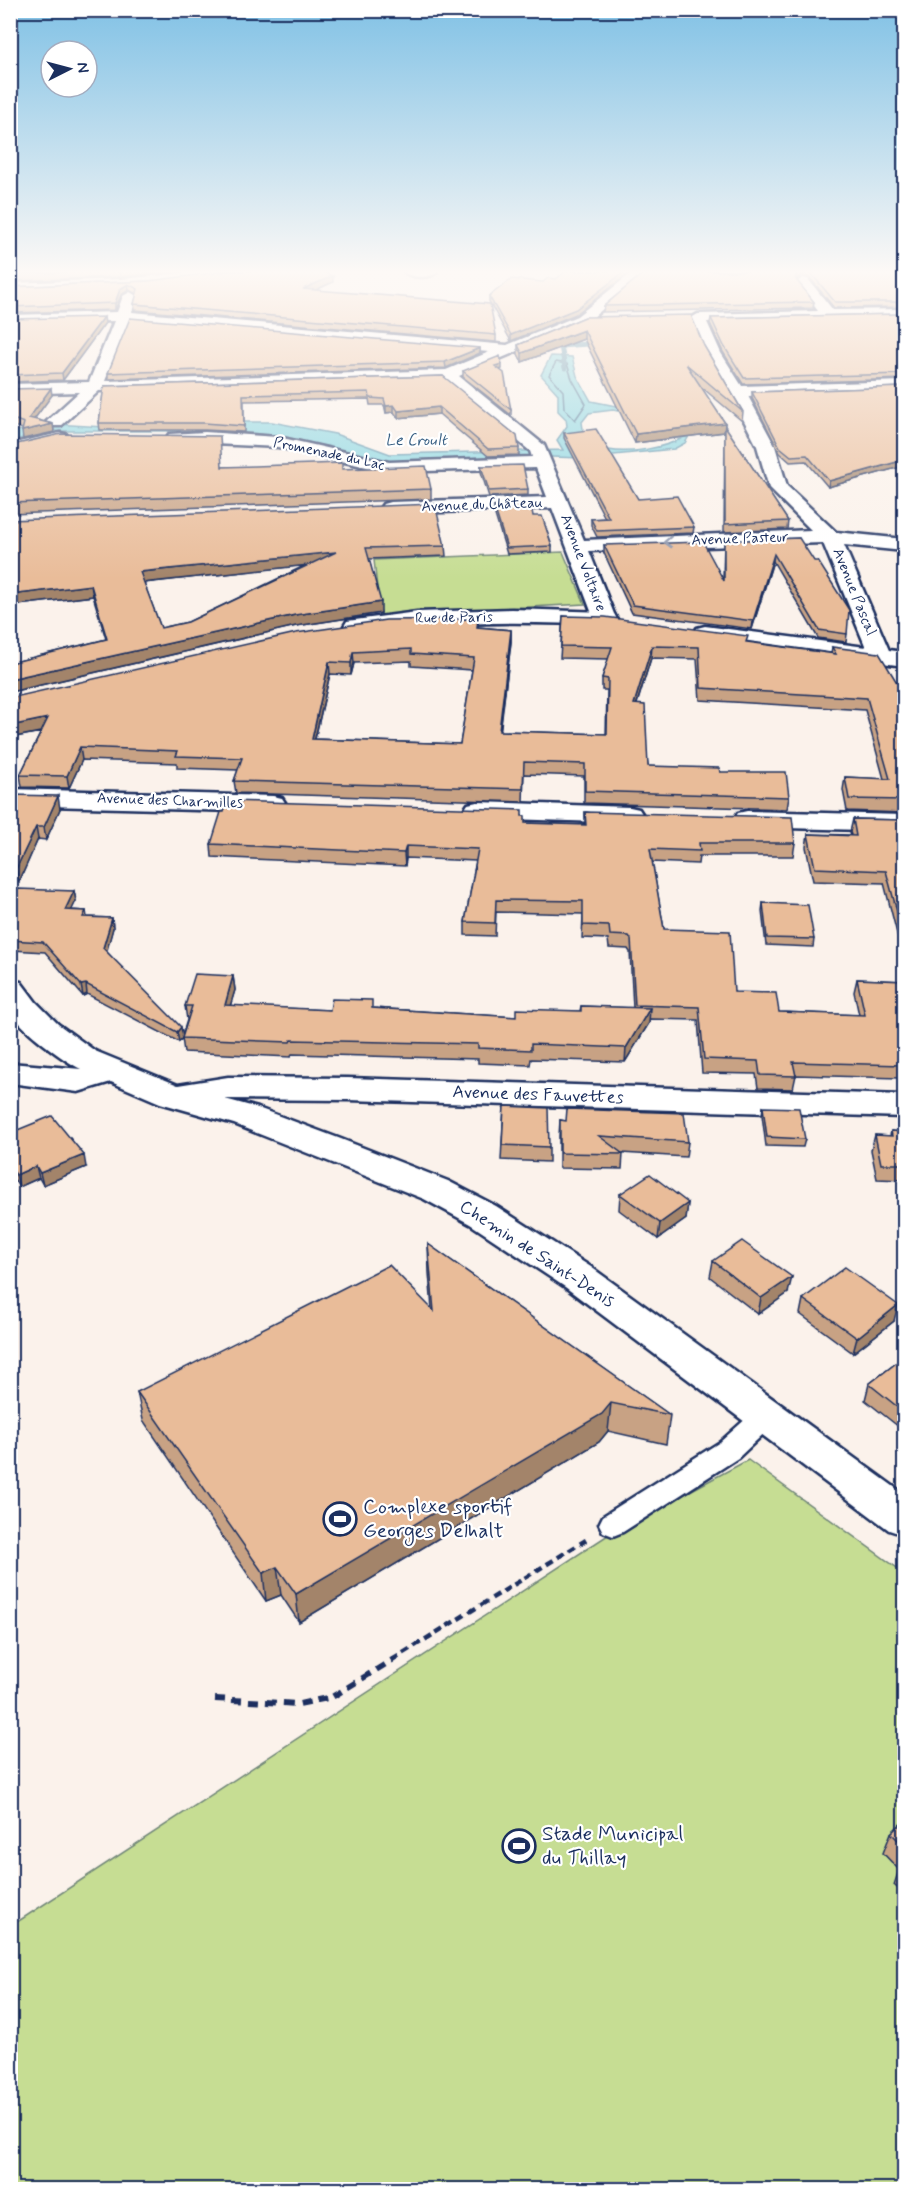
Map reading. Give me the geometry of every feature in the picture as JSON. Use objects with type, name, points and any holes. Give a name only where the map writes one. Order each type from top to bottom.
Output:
[{"type":"street","points":[[55,422],[95,386],[100,374]]},
{"type":"street","points":[[10,389],[451,374]]},
{"type":"street","name":"Avenue Pascal","points":[[726,374],[770,453],[778,488],[831,538],[880,655]]},
{"type":"street","name":"Avenue Voltaire","points":[[448,375],[541,456],[605,619]]},
{"type":"street","points":[[737,391],[904,386]]},
{"type":"street","points":[[10,449],[47,440],[73,437]]},
{"type":"street","name":"Promenade du Lac","points":[[162,438],[205,437],[278,442],[389,467],[541,456]]},
{"type":"street","name":"Avenue du Château","points":[[368,509],[559,502]]},
{"type":"street","name":"Avenue Pasteur","points":[[576,546],[816,536],[904,545]]},
{"type":"street","name":"Rue de Paris","points":[[339,628],[404,619],[547,616],[628,622]]},
{"type":"street","points":[[687,630],[904,659]]},
{"type":"street","name":"Avenue des Charmilles","points":[[10,796],[297,805]]},
{"type":"street","points":[[458,809],[654,816]]},
{"type":"street","points":[[725,818],[904,823]]},
{"type":"street","name":"Chemin de Saint-Denis","points":[[10,989],[25,1009],[47,1031],[84,1058],[172,1095],[246,1116],[329,1147],[436,1190],[483,1215],[578,1277],[904,1518]]},
{"type":"street","points":[[10,1073],[78,1081],[113,1070]]},
{"type":"street","name":"Avenue des Fauvettes","points":[[172,1095],[228,1088],[348,1089],[904,1106]]},
{"type":"lane","points":[[613,1524],[729,1450],[767,1415]]},
{"type":"path","points":[[215,1699],[299,1704],[332,1697],[613,1524]]},
{"type":"green space","points":[[563,552],[585,604],[380,615],[374,560]]},
{"type":"green space","name":"Stade Municipal du Thillay","points":[[748,1460],[904,1573],[904,2189],[11,2190],[11,1926],[608,1535]]},
{"type":"water","points":[[542,374],[576,374],[591,401],[631,409],[689,436],[685,443],[674,449],[583,458],[521,456],[392,462],[282,436],[228,431],[51,431],[11,441],[11,432],[54,424],[121,428],[199,422],[272,422],[335,434],[390,454],[563,450],[557,440],[567,426],[566,419],[558,411],[558,394]],"holes":[[[613,410],[641,416],[684,437],[658,447],[637,451],[617,451],[599,446],[584,436],[582,422],[589,413]]]},
{"type":"building","points":[[10,374],[45,374],[10,375]]},
{"type":"building","points":[[466,374],[504,374],[511,410]]},
{"type":"building","points":[[606,374],[692,374],[725,423],[636,434]]},
{"type":"building","points":[[697,374],[720,374],[743,412]]},
{"type":"building","points":[[741,374],[904,374],[904,374],[744,378]]},
{"type":"building","points":[[443,376],[517,436],[519,448],[488,449],[439,407],[398,411],[394,405],[386,406],[384,399],[370,398],[369,392],[243,395],[244,426],[204,423],[99,423],[104,386]]},
{"type":"building","points":[[904,387],[904,460],[829,481],[807,455],[791,456],[780,447],[752,392]]},
{"type":"building","points":[[51,388],[29,418],[53,424],[22,431],[24,423],[10,418],[10,389]]},
{"type":"building","points":[[725,426],[788,521],[725,524]]},
{"type":"building","points":[[596,429],[638,499],[677,496],[694,527],[597,531],[591,519],[609,518],[564,433]]},
{"type":"building","points":[[61,434],[220,436],[222,467],[342,463],[342,469],[426,466],[431,489],[10,503],[10,470],[17,444]]},
{"type":"building","points":[[523,465],[528,489],[489,491],[481,466]]},
{"type":"building","points":[[435,504],[445,546],[366,548],[381,602],[295,615],[10,679],[10,663],[107,639],[91,585],[10,595],[10,520]],"holes":[[[336,552],[188,622],[161,628],[140,572]]]},
{"type":"building","points":[[531,505],[533,516],[542,516],[552,546],[507,548],[494,506]]},
{"type":"building","points":[[799,538],[814,561],[818,561],[849,610],[847,634],[819,630],[774,554],[753,621],[633,605],[604,545],[703,542],[724,581],[724,541]]},
{"type":"building","points":[[563,616],[605,617],[748,636],[746,642],[836,654],[832,647],[879,653],[904,694],[904,800],[849,799],[845,777],[890,779],[867,698],[701,688],[699,647],[652,646],[634,704],[645,705],[648,766],[719,768],[720,772],[786,772],[789,797],[585,791],[585,764],[524,762],[523,789],[234,781],[242,758],[176,756],[178,751],[80,747],[67,776],[20,775],[48,718],[10,726],[10,698],[296,633],[386,620],[478,619],[477,627],[511,630],[499,731],[607,734],[608,679],[602,678],[612,647],[561,646]],"holes":[[[411,649],[411,654],[474,658],[460,744],[312,739],[329,662],[351,663],[353,652]]]},
{"type":"building","points":[[10,795],[58,796],[44,827],[36,827],[16,869],[10,869]]},
{"type":"building","points":[[228,801],[522,810],[525,823],[586,825],[585,812],[792,817],[795,843],[699,843],[700,851],[650,849],[664,929],[730,931],[734,992],[776,993],[779,1012],[865,1015],[857,979],[904,981],[904,1055],[900,1055],[902,1065],[793,1062],[796,1076],[760,1075],[758,1061],[704,1059],[699,1007],[635,1005],[631,939],[629,936],[610,935],[609,926],[583,925],[583,901],[496,900],[495,923],[465,922],[478,849],[406,846],[404,853],[211,844],[221,812],[224,812]]},
{"type":"building","points":[[853,819],[904,820],[904,937],[886,871],[815,868],[808,834],[856,836]]},
{"type":"building","points":[[18,889],[74,891],[65,910],[86,911],[83,917],[112,918],[103,948],[181,1027],[177,1032],[86,984],[81,985],[43,942],[10,940],[10,904]]},
{"type":"building","points":[[763,903],[808,905],[814,939],[767,938]]},
{"type":"building","points":[[195,974],[233,976],[225,1005],[330,1010],[332,999],[372,1000],[372,1008],[516,1017],[516,1009],[581,1011],[581,1006],[650,1008],[626,1048],[531,1044],[531,1050],[478,1048],[478,1044],[291,1040],[290,1042],[182,1038],[192,1006],[185,1006]]},
{"type":"building","points":[[504,1106],[548,1108],[549,1147],[502,1145]]},
{"type":"building","points":[[763,1107],[799,1108],[805,1139],[767,1137]]},
{"type":"building","points":[[567,1109],[684,1113],[688,1142],[599,1136],[623,1154],[560,1153],[560,1120],[566,1121]]},
{"type":"building","points":[[52,1116],[84,1155],[40,1173],[36,1166],[16,1175],[10,1166],[10,1133]]},
{"type":"building","points":[[891,1131],[904,1132],[904,1164],[881,1164],[875,1135],[892,1136]]},
{"type":"building","points":[[650,1174],[688,1203],[660,1223],[620,1194]]},
{"type":"building","points":[[742,1241],[792,1277],[761,1298],[713,1261]]},
{"type":"building","name":"Complexe sportif Georges Delhalt","points":[[428,1244],[670,1415],[611,1403],[602,1414],[296,1594],[277,1567],[263,1573],[137,1392],[389,1265],[434,1311]]},
{"type":"building","points":[[845,1267],[898,1305],[857,1338],[803,1299]]},
{"type":"building","points":[[904,1357],[904,1412],[869,1384]]},
{"type":"building","points":[[904,1821],[904,1846],[891,1833]]},
{"type":"place","name":"Complexe sportif Georges Delhalt","points":[[340,1519]]},
{"type":"place","name":"Stade Municipal du Thillay","points":[[519,1846]]},
{"type":"water label","name":"Le Croult","points":[[416,440]]}]
